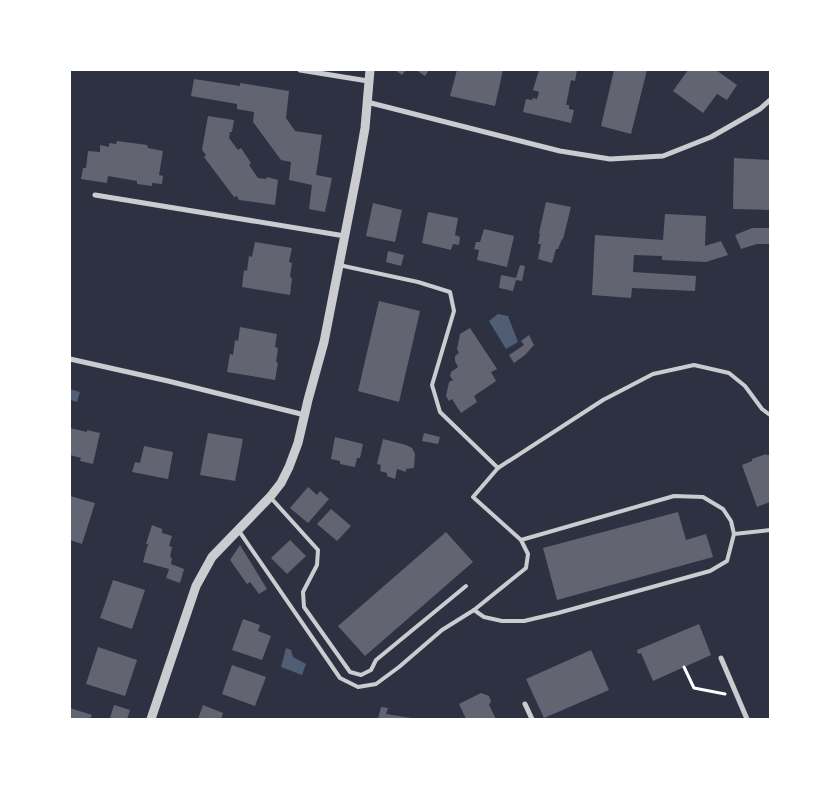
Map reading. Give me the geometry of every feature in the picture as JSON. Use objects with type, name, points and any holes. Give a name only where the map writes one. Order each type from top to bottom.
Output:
[{"type":"street","points":[[300,70],[368,81]]},
{"type":"street","points":[[151,719],[196,586],[212,557],[270,497],[281,483],[298,443],[324,342],[339,265],[363,137],[370,70]]},
{"type":"street","points":[[366,102],[560,151],[610,159],[663,156],[711,137],[760,109],[770,100]]},
{"type":"street","points":[[96,195],[344,236]]},
{"type":"street","points":[[70,359],[168,380],[304,415]]},
{"type":"street","points":[[721,658],[747,719]]},
{"type":"street","points":[[525,704],[532,719]]},
{"type":"lane","points":[[339,265],[418,282],[450,292],[454,311],[432,385],[440,412],[498,468]]},
{"type":"lane","points":[[238,529],[340,678],[358,687],[376,684],[442,630],[474,610],[526,568],[528,554],[521,540],[472,496],[498,468],[603,400],[653,374],[694,365],[729,373],[745,386],[762,409],[770,415]]},
{"type":"lane","points":[[474,610],[484,617],[502,622],[524,621],[700,573],[727,561],[734,534],[731,520],[723,508],[703,497],[674,496],[521,540]]},
{"type":"lane","points":[[270,497],[318,550],[317,564],[303,592],[304,606],[350,672],[361,674],[371,670],[376,660],[466,586]]},
{"type":"lane","points":[[734,534],[770,530]]},
{"type":"path","points":[[684,667],[694,688],[738,697]]},
{"type":"water","points":[[498,314],[508,316],[518,342],[506,349],[489,321]]},
{"type":"water","points":[[70,389],[80,392],[77,402],[70,400]]},
{"type":"water","points":[[286,648],[291,650],[293,657],[306,664],[302,675],[281,667]]},
{"type":"building","points":[[395,70],[406,70],[402,75]]},
{"type":"building","points":[[416,70],[429,70],[425,76]]},
{"type":"building","points":[[457,70],[503,70],[495,106],[450,96]]},
{"type":"building","points":[[539,70],[577,70],[575,81],[571,80],[566,105],[569,105],[569,109],[574,110],[571,123],[523,112],[526,99],[537,99],[539,92],[533,90]]},
{"type":"building","points":[[614,70],[647,70],[631,134],[601,126]]},
{"type":"building","points":[[688,70],[716,70],[737,85],[727,100],[717,94],[703,113],[673,91]]},
{"type":"building","points":[[194,79],[240,86],[240,83],[289,91],[286,118],[295,131],[322,135],[316,175],[332,178],[325,212],[309,209],[312,185],[289,180],[291,162],[281,160],[253,122],[254,112],[237,109],[237,104],[191,96]]},
{"type":"building","points":[[208,116],[234,120],[229,138],[238,150],[241,148],[258,178],[266,179],[267,177],[278,180],[275,205],[239,200],[237,196],[234,197],[204,157],[206,155],[202,150]]},
{"type":"building","points":[[117,141],[147,145],[148,148],[163,151],[159,175],[163,176],[162,184],[152,183],[152,186],[137,184],[137,181],[108,176],[107,183],[81,179],[83,168],[86,168],[88,151],[100,152],[100,145],[109,147],[109,143],[116,144]]},
{"type":"building","points":[[734,158],[770,160],[770,210],[733,209]]},
{"type":"building","points":[[546,202],[571,207],[563,239],[558,249],[556,249],[552,263],[538,259],[541,244],[538,244],[539,233]]},
{"type":"building","points":[[373,203],[402,210],[395,242],[366,236]]},
{"type":"building","points":[[428,212],[458,218],[455,235],[460,237],[459,245],[453,244],[451,250],[422,243]]},
{"type":"building","points":[[665,214],[706,216],[705,246],[721,241],[728,255],[706,262],[662,260],[662,256],[634,255],[633,272],[696,276],[695,291],[632,288],[631,298],[592,295],[595,235],[663,240]]},
{"type":"building","points":[[752,228],[770,228],[770,244],[757,244],[741,249],[735,235]]},
{"type":"building","points":[[484,229],[514,236],[507,267],[477,260],[479,250],[474,249],[476,242],[480,242]]},
{"type":"building","points":[[255,242],[292,248],[289,262],[292,263],[290,295],[242,287],[244,270],[247,271],[249,256],[252,257]]},
{"type":"building","points":[[388,251],[404,255],[401,266],[386,262]]},
{"type":"building","points":[[520,265],[525,266],[522,281],[516,280],[513,291],[499,288],[501,275],[516,278]]},
{"type":"building","points":[[379,301],[420,311],[399,402],[358,391]]},
{"type":"building","points":[[240,327],[277,334],[275,347],[278,348],[276,362],[278,363],[275,380],[227,372],[230,354],[233,355],[235,340],[238,341]]},
{"type":"building","points":[[470,328],[497,369],[491,372],[496,381],[474,396],[477,402],[461,413],[452,399],[449,401],[446,396],[449,382],[453,380],[450,376],[451,372],[458,367],[455,356],[459,353],[457,349],[460,334]]},
{"type":"building","points":[[529,335],[534,345],[514,363],[509,355],[524,345],[521,341]]},
{"type":"building","points":[[70,428],[100,433],[93,464],[80,461],[81,458],[70,455]]},
{"type":"building","points":[[208,433],[243,439],[235,481],[200,475]]},
{"type":"building","points":[[424,433],[440,437],[438,444],[422,441]]},
{"type":"building","points":[[335,437],[363,444],[360,458],[357,458],[355,467],[340,464],[340,461],[331,459]]},
{"type":"building","points":[[383,439],[412,448],[415,454],[414,468],[406,469],[406,472],[397,469],[395,479],[387,476],[387,473],[380,471],[381,465],[377,464]]},
{"type":"building","points":[[144,446],[173,452],[168,479],[132,472],[135,462],[140,463]]},
{"type":"building","points":[[766,454],[770,455],[770,502],[757,507],[742,465]]},
{"type":"building","points":[[308,487],[317,495],[320,491],[329,499],[308,523],[290,508]]},
{"type":"building","points":[[70,496],[95,503],[82,544],[70,540]]},
{"type":"building","points":[[331,509],[351,526],[337,541],[317,524]]},
{"type":"building","points":[[678,512],[686,540],[706,534],[713,557],[557,600],[543,548]]},
{"type":"building","points":[[152,525],[162,529],[162,533],[172,536],[169,546],[172,547],[171,564],[184,569],[180,583],[166,578],[169,569],[143,562]]},
{"type":"building","points":[[446,532],[473,562],[365,656],[338,626]]},
{"type":"building","points":[[290,540],[306,556],[287,574],[271,558]]},
{"type":"building","points":[[240,545],[267,589],[259,594],[250,582],[247,584],[230,560]]},
{"type":"building","points":[[113,580],[145,590],[132,629],[100,618]]},
{"type":"building","points":[[243,619],[260,625],[258,631],[271,636],[262,660],[232,650]]},
{"type":"building","points":[[699,624],[711,655],[653,681],[641,653],[638,654],[637,650]]},
{"type":"building","points":[[98,647],[137,660],[125,696],[86,684]]},
{"type":"building","points":[[591,650],[609,690],[544,718],[526,679]]},
{"type":"building","points":[[232,665],[266,677],[255,706],[222,694]]},
{"type":"building","points":[[481,693],[489,696],[491,701],[489,705],[496,719],[466,719],[459,704]]},
{"type":"building","points":[[114,705],[130,710],[127,719],[110,718]]},
{"type":"building","points":[[203,705],[223,713],[221,719],[198,719]]},
{"type":"building","points":[[381,707],[388,708],[386,714],[418,719],[378,719]]},
{"type":"building","points":[[70,708],[92,715],[90,719],[70,719]]}]
